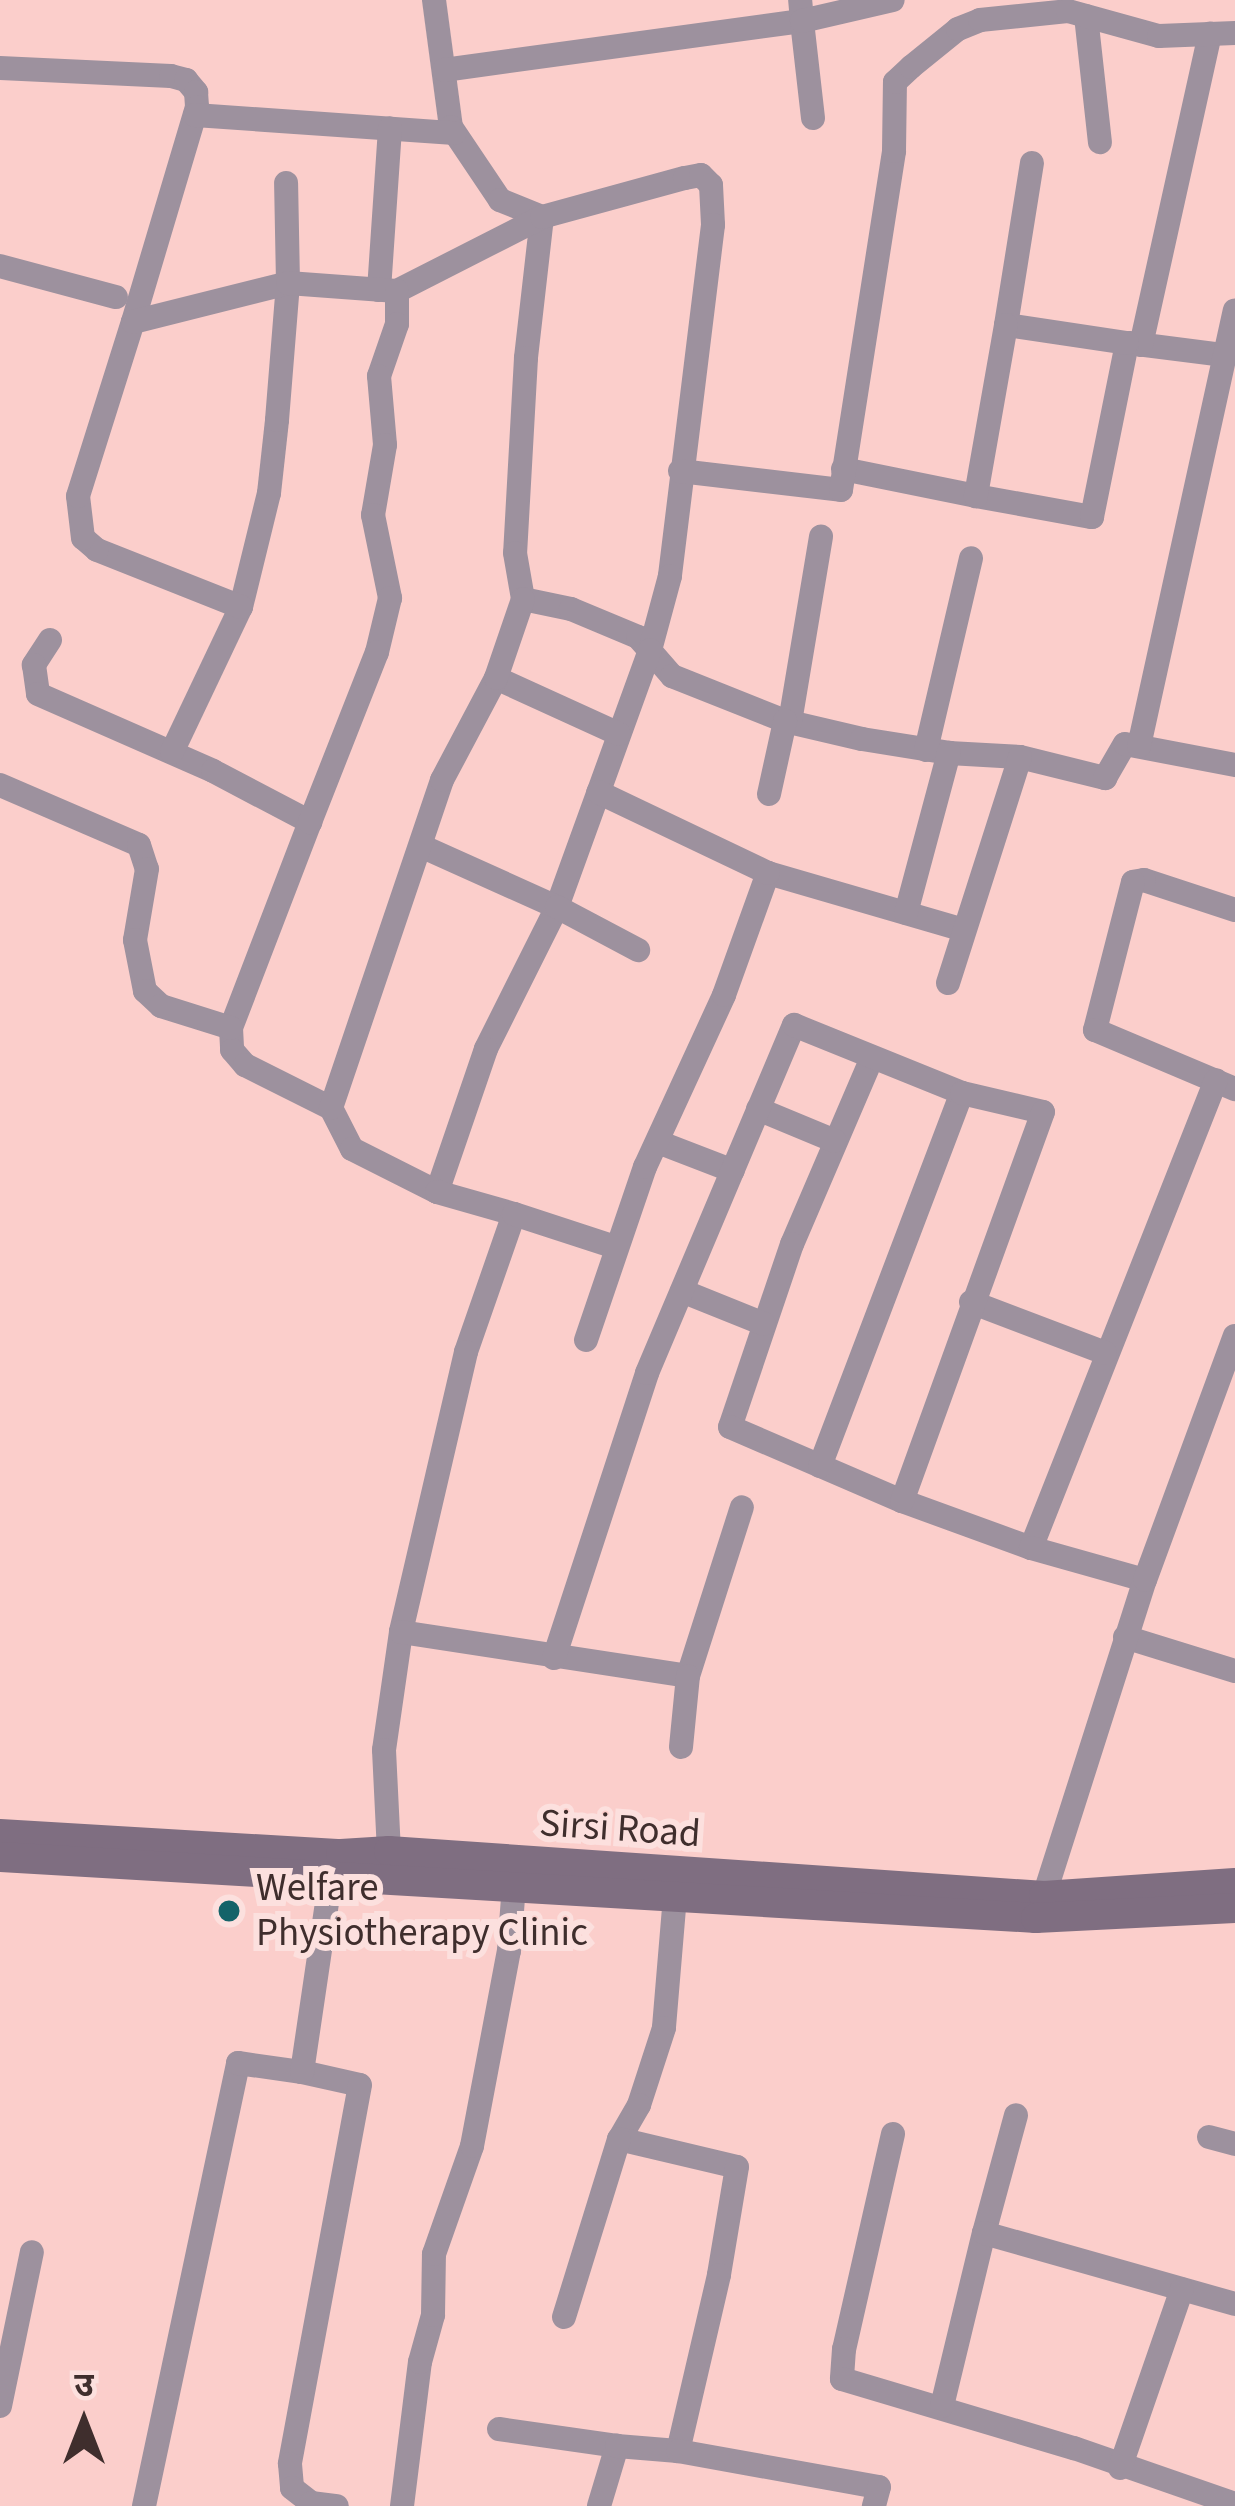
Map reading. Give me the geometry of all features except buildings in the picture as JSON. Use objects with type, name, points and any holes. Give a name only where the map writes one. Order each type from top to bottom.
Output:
[{"type":"main road","name":"Sirsi Road","points":[[0,1834],[341,1854],[389,1851],[1044,1896],[1235,1883]]},
{"type":"main road","name":"Sirsi Road","points":[[0,1857],[1036,1918],[1235,1908]]},
{"type":"street","points":[[434,0],[454,133],[500,200],[542,217]]},
{"type":"street","points":[[444,70],[801,10],[893,0]]},
{"type":"street","points":[[956,0],[958,29]]},
{"type":"street","points":[[1074,9],[1100,142]]},
{"type":"street","points":[[680,471],[841,490],[843,469],[894,152],[895,82],[958,29],[980,20],[1074,9],[1159,36],[1223,34],[1134,344],[1091,517],[843,469]]},
{"type":"street","points":[[801,10],[813,118]]},
{"type":"street","points":[[0,68],[171,76],[186,80],[196,92],[194,115],[78,496],[83,538],[97,550],[241,607]]},
{"type":"street","points":[[194,115],[454,133]]},
{"type":"street","points":[[391,128],[388,291],[397,324],[380,376],[385,446],[373,514],[390,598],[377,652],[231,1028],[232,1050],[245,1065],[331,1108],[352,1149],[437,1192],[615,1247]]},
{"type":"street","points":[[976,496],[1032,163]]},
{"type":"street","points":[[133,322],[288,283],[388,291],[542,217],[700,175],[711,185],[713,225],[670,576],[650,650],[557,907],[486,1048],[437,1192]]},
{"type":"street","points":[[172,752],[241,607],[269,493],[288,283],[286,183]]},
{"type":"street","points":[[331,1108],[442,779],[496,678],[524,599],[515,553],[526,358],[542,217]]},
{"type":"street","points":[[0,266],[116,298]]},
{"type":"street","points":[[1139,746],[1235,310]]},
{"type":"street","points":[[1006,325],[1224,355]]},
{"type":"street","points":[[769,794],[788,722],[821,537]]},
{"type":"street","points":[[906,913],[971,557]]},
{"type":"street","points":[[524,599],[571,609],[638,637],[672,676],[788,722],[938,752],[1020,757],[1105,778],[1112,773],[1120,747],[1139,746],[1235,765]]},
{"type":"street","points":[[50,640],[34,665],[38,694],[172,752],[310,823]]},
{"type":"street","points":[[496,678],[619,734]]},
{"type":"street","points":[[947,983],[1020,757]]},
{"type":"street","points":[[0,785],[139,845],[147,869],[135,940],[145,992],[161,1006],[231,1028]]},
{"type":"street","points":[[598,792],[768,873],[964,930]]},
{"type":"street","points":[[421,846],[557,907],[638,950]]},
{"type":"street","points":[[586,1340],[615,1247],[724,995],[768,873]]},
{"type":"street","points":[[1031,1548],[1105,1353],[1226,1084],[1095,1030],[1133,882],[1144,880],[1235,910]]},
{"type":"street","points":[[554,1658],[647,1373],[794,1025],[962,1093],[1042,1112],[902,1502]]},
{"type":"street","points":[[871,1060],[764,1324],[730,1427],[902,1502],[1031,1548],[1145,1580]]},
{"type":"street","points":[[820,1466],[962,1093]]},
{"type":"street","points":[[758,1109],[835,1141]]},
{"type":"street","points":[[658,1142],[734,1172]]},
{"type":"street","points":[[389,1851],[384,1750],[400,1632],[459,1375],[514,1214]]},
{"type":"street","points":[[682,1291],[764,1324]]},
{"type":"street","points":[[971,1302],[1105,1353]]},
{"type":"street","points":[[1044,1896],[1125,1637],[1235,1336]]},
{"type":"street","points":[[681,1747],[688,1676],[742,1507]]},
{"type":"street","points":[[400,1632],[688,1676]]},
{"type":"street","points":[[1125,1637],[1235,1671]]},
{"type":"street","points":[[302,2072],[331,1876]]},
{"type":"street","points":[[402,2506],[420,2362],[433,2314],[434,2254],[472,2146],[509,1951],[514,1885]]},
{"type":"street","points":[[564,2317],[619,2139],[639,2105],[664,2028],[675,1896]]},
{"type":"street","points":[[144,2506],[238,2063],[360,2085],[290,2464],[292,2488],[310,2504],[338,2506]]},
{"type":"street","points":[[942,2406],[1016,2115]]},
{"type":"street","points":[[893,2134],[844,2349],[842,2379],[942,2406],[1235,2504]]},
{"type":"street","points":[[1209,2137],[1235,2144]]},
{"type":"street","points":[[619,2139],[737,2168],[719,2275],[678,2451]]},
{"type":"street","points":[[984,2233],[1235,2304]]},
{"type":"street","points":[[0,2406],[32,2252]]},
{"type":"street","points":[[1120,2468],[1182,2289]]},
{"type":"street","points":[[499,2429],[678,2451],[879,2487],[874,2506]]},
{"type":"street","points":[[599,2506],[617,2446]]},
{"type":"place","name":"Welfare Physiotherapy Clinic","points":[[229,1911]]}]
